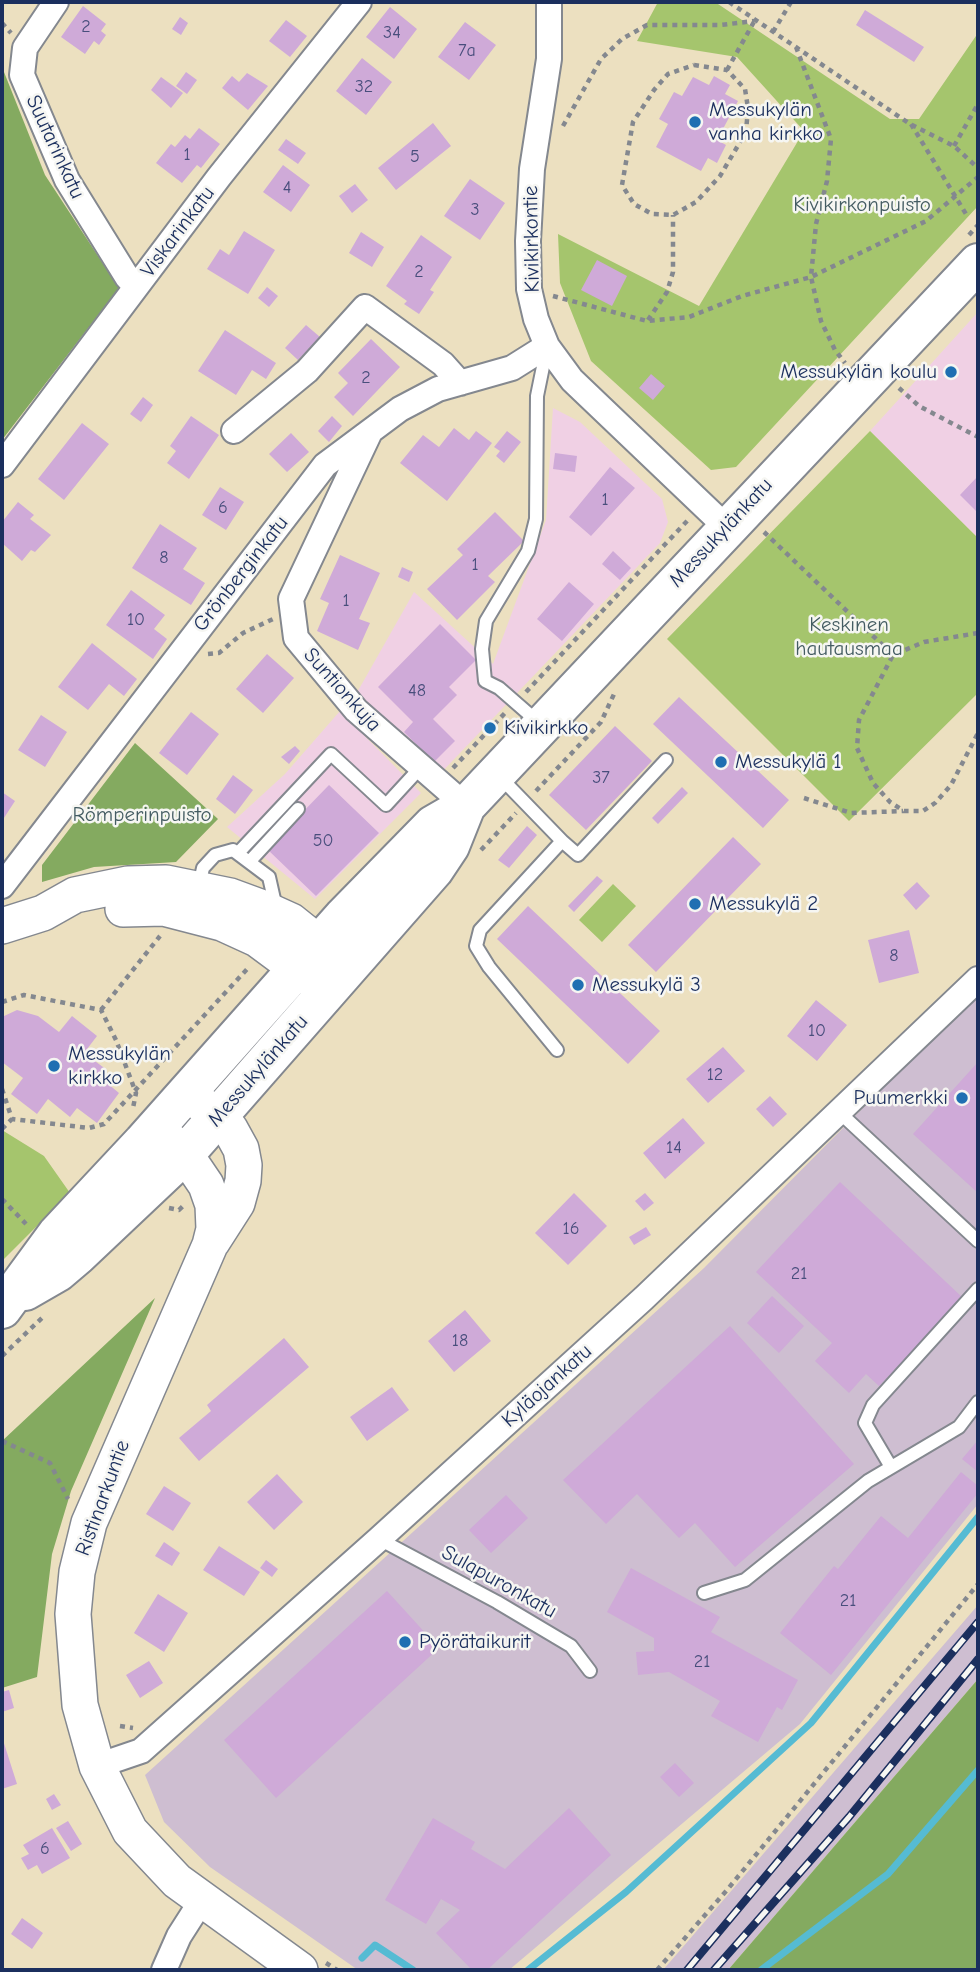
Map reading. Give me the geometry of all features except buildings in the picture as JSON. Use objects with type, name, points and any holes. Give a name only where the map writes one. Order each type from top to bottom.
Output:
[{"type":"main road","name":"Messukylänkatu","points":[[441,786],[496,774],[529,713],[730,521],[972,250]]},
{"type":"main road","name":"Messukylänkatu","points":[[6,1305],[57,1234],[187,1092],[291,943],[425,832],[441,786]]},
{"type":"main road","name":"Messukylänkatu","points":[[6,1305],[58,1272],[177,1188],[217,1118],[434,870],[450,846],[441,786]]},
{"type":"main road","points":[[2,926],[43,913],[75,895],[128,884],[166,883],[186,909],[230,896],[338,980]]},
{"type":"main road","name":"Ristinarkuntie","points":[[187,1092],[230,1129],[241,1149],[243,1181],[228,1221],[210,1245],[89,1523],[77,1572],[73,1614],[74,1657],[80,1705],[97,1766],[130,1831],[177,1881],[300,1970]]},
{"type":"main road","points":[[156,1127],[177,1188]]},
{"type":"main road","name":"Ristinarkuntie","points":[[177,1188],[215,1217],[210,1245]]},
{"type":"street","name":"Suutarinkatu","points":[[55,2],[25,48],[22,75],[67,180],[127,277],[136,287]]},
{"type":"street","name":"Viskarinkatu","points":[[2,465],[136,287],[359,2]]},
{"type":"street","name":"Kivikirkontie","points":[[548,2],[550,59],[531,169],[528,241],[529,289],[536,319],[547,346],[572,380],[730,521]]},
{"type":"street","points":[[234,431],[307,371],[365,307],[443,365],[460,383]]},
{"type":"street","name":"Grönberginkatu","points":[[2,886],[325,465],[400,409],[438,389],[512,368],[547,346]]},
{"type":"street","points":[[291,618],[292,599],[371,430]]},
{"type":"street","name":"Suntionkuja","points":[[291,618],[296,638],[356,710],[441,786]]},
{"type":"street","name":"Kyläojankatu","points":[[97,1766],[141,1751],[379,1539],[644,1297],[978,979]]},
{"type":"street","points":[[164,1970],[180,1936],[202,1900]]},
{"type":"lane","points":[[529,713],[499,688],[485,681],[482,649],[486,621],[528,551],[536,519],[537,396],[547,346]]},
{"type":"lane","points":[[239,852],[331,754],[386,805],[441,786]]},
{"type":"lane","points":[[496,774],[578,855],[666,760]]},
{"type":"lane","points":[[250,860],[298,809]]},
{"type":"lane","points":[[557,1050],[489,967],[476,946],[480,930],[562,841]]},
{"type":"lane","points":[[186,909],[203,867],[215,855],[233,849],[264,870],[272,884],[291,943]]},
{"type":"lane","points":[[839,1112],[978,1241]]},
{"type":"lane","points":[[891,1467],[866,1423],[873,1405],[978,1289]]},
{"type":"lane","points":[[704,1593],[745,1580],[867,1481],[958,1427],[978,1402]]},
{"type":"lane","name":"Sulapuronkatu","points":[[379,1539],[498,1602],[571,1646],[590,1671]]},
{"type":"path","points":[[729,2],[910,124],[954,146],[978,167]]},
{"type":"path","points":[[773,32],[791,2]]},
{"type":"path","points":[[727,70],[755,20]]},
{"type":"path","points":[[559,130],[569,120],[601,59],[622,39],[647,24],[721,25],[755,20]]},
{"type":"path","points":[[796,47],[831,139],[827,181],[816,224],[811,277],[821,321],[845,364]]},
{"type":"path","points":[[694,65],[727,70],[745,89],[748,108],[746,132],[720,176],[695,202],[673,215],[652,214],[634,204],[622,185],[625,153],[633,122],[653,90],[668,74],[694,65]]},
{"type":"path","points":[[954,146],[978,104]]},
{"type":"path","points":[[910,124],[966,214]]},
{"type":"path","points":[[547,295],[647,321],[689,317],[742,296],[811,277],[926,220],[978,177]]},
{"type":"path","points":[[647,321],[667,292],[673,272],[673,215]]},
{"type":"path","points":[[972,250],[978,225]]},
{"type":"path","points":[[836,373],[855,354]]},
{"type":"path","points":[[891,392],[906,376]]},
{"type":"path","points":[[897,386],[919,406],[978,437]]},
{"type":"path","points":[[441,786],[529,713],[730,521],[893,655]]},
{"type":"path","points":[[219,653],[243,633],[265,621],[291,618]]},
{"type":"path","points":[[904,811],[890,802],[873,783],[857,748],[859,720],[893,655],[924,642],[978,634]]},
{"type":"path","points":[[479,853],[601,722],[619,683]]},
{"type":"path","points":[[804,799],[851,813],[923,811],[936,803],[951,785],[978,733]]},
{"type":"path","points":[[100,1010],[186,909]]},
{"type":"path","points":[[12,1119],[89,1128],[104,1124],[291,943]]},
{"type":"path","points":[[2,1002],[24,995],[100,1010]]},
{"type":"path","points":[[100,1010],[116,1040],[136,1093]]},
{"type":"path","points":[[2,1089],[12,1119]]},
{"type":"path","points":[[2,1129],[12,1119]]},
{"type":"path","points":[[177,1188],[186,1219]]},
{"type":"path","points":[[2,1199],[26,1224]]},
{"type":"path","points":[[2,1356],[47,1313]]},
{"type":"path","points":[[2,1441],[50,1463],[74,1510]]},
{"type":"path","points":[[657,1970],[727,1891],[978,1584]]},
{"type":"path","points":[[113,1716],[120,1726]]},
{"type":"shaded area","name":"Messukylän koulu","points":[[978,312],[978,538],[870,431]]},
{"type":"shaded area","points":[[553,408],[580,422],[662,499],[668,522],[660,543],[439,775],[355,696],[414,592],[493,664],[546,520]]},
{"type":"shaded area","points":[[340,711],[421,793],[315,899],[227,827],[285,774]]},
{"type":"shaded area","points":[[978,992],[978,1504],[800,1724],[509,1970],[358,1970],[210,1867],[164,1822],[145,1775],[704,1268]]},
{"type":"shaded area","points":[[978,1605],[978,1679],[728,1970],[663,1970]]},
{"type":"green space","name":"Kivikirkonpuisto","points":[[658,2],[715,2],[890,119],[919,119],[978,33],[978,206],[736,467],[711,470],[591,361],[560,283],[558,234],[699,306],[804,131],[737,57],[637,41]]},
{"type":"green space","points":[[2,67],[45,175],[119,288],[2,440]]},
{"type":"green space","name":"Keskinen hautausmaa","points":[[870,431],[978,538],[978,693],[849,821],[667,639]]},
{"type":"green space","name":"Römperinpuisto","points":[[135,743],[218,819],[176,862],[94,867],[42,882],[42,865]]},
{"type":"green space","points":[[613,884],[636,906],[602,942],[579,920]]},
{"type":"green space","points":[[2,1130],[44,1156],[70,1193],[2,1261]]},
{"type":"green space","points":[[155,1298],[71,1491],[52,1554],[37,1677],[2,1688],[2,1441]]},
{"type":"green space","points":[[978,1679],[978,1970],[728,1970]]},
{"type":"waterway","points":[[528,1970],[626,1892],[811,1723],[978,1517]]},
{"type":"waterway","points":[[761,1970],[888,1874],[978,1770]]},
{"type":"waterway","points":[[362,1958],[375,1945],[413,1970]]},
{"type":"railway","points":[[687,1970],[978,1622]]},
{"type":"railway","points":[[714,1970],[849,1817],[978,1659]]},
{"type":"place","name":"Messukylän vanha kirkko","points":[[695,122]]},
{"type":"place","name":"Messukylän koulu","points":[[951,372]]},
{"type":"place","name":"Kivikirkko","points":[[490,728]]},
{"type":"place","name":"Messukylä 1","points":[[721,762]]},
{"type":"place","name":"Messukylä 2","points":[[695,904]]},
{"type":"place","name":"Messukylä 3","points":[[578,985]]},
{"type":"place","name":"Messukylän kirkko","points":[[54,1066]]},
{"type":"place","name":"Puumerkki","points":[[962,1098]]},
{"type":"place","name":"Pyörätaikurit","points":[[405,1642]]}]
